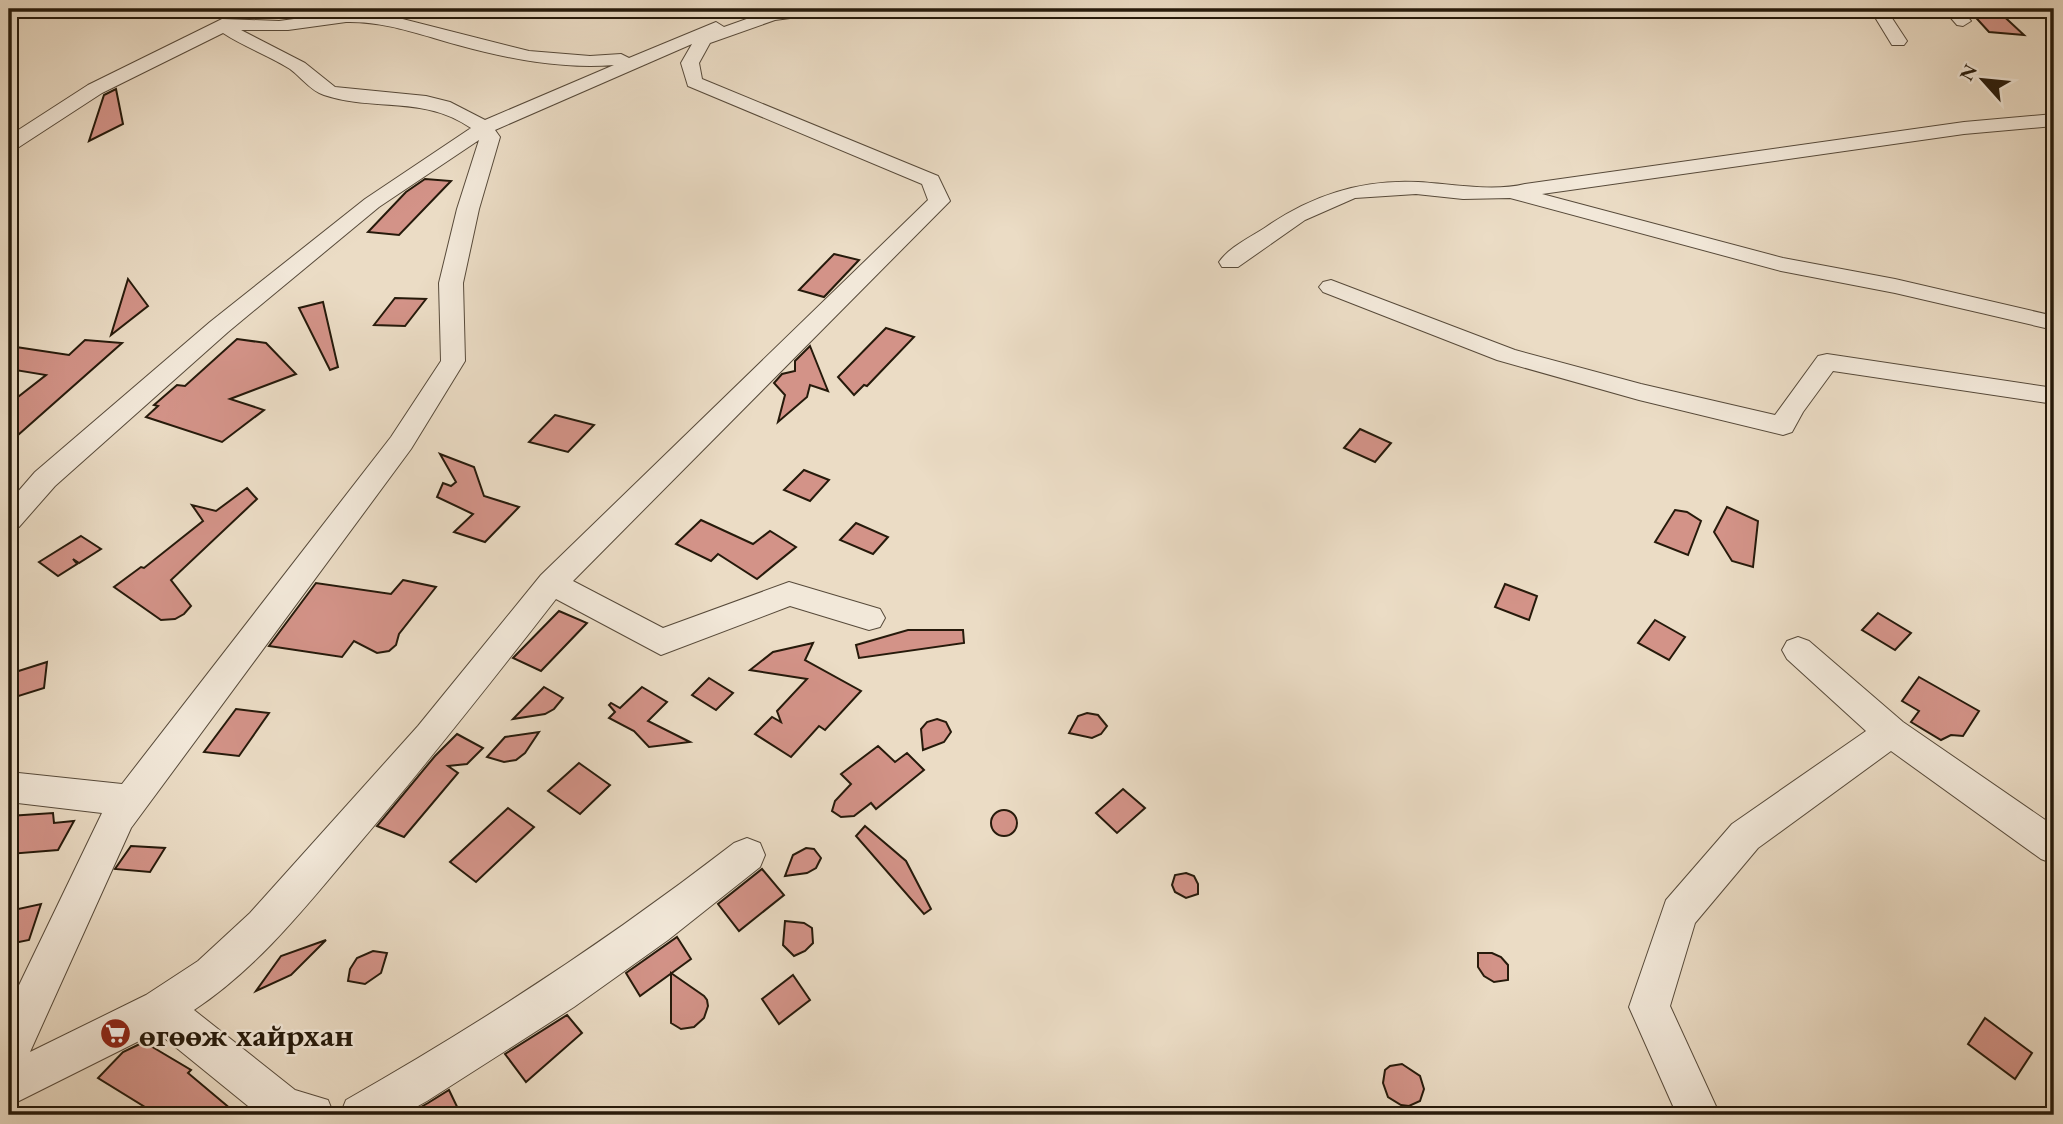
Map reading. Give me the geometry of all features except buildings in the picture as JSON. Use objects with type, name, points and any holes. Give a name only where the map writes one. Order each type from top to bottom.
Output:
[{"type":"street","points":[[9,520],[45,479],[229,319],[372,203],[484,128],[708,28],[761,15],[820,9]]},
{"type":"street","points":[[1878,9],[1898,41]]},
{"type":"street","points":[[9,1086],[160,1009],[212,975],[264,926],[430,736],[552,583],[939,201],[931,180],[694,82],[690,64],[703,40],[761,15]]},
{"type":"street","points":[[9,145],[94,89],[224,25],[295,25],[324,18],[355,16],[379,18],[538,58],[590,63],[649,55]]},
{"type":"street","points":[[9,1051],[118,817],[401,443],[453,360],[451,283],[468,209],[490,137],[484,128],[434,102],[407,97],[345,94],[321,88],[289,61],[240,37],[224,25]]},
{"type":"street","points":[[1230,262],[1297,215],[1351,191],[1416,188],[1463,194],[1511,192],[1950,130],[2054,120]]},
{"type":"street","points":[[1511,192],[1782,264],[1895,286],[2054,323]]},
{"type":"street","points":[[1331,287],[1506,355],[1639,392],[1783,426],[1791,410],[1827,362],[2054,396]]},
{"type":"street","points":[[552,583],[661,642],[789,594],[869,618]]},
{"type":"street","points":[[1798,650],[1891,732],[2054,847]]},
{"type":"street","points":[[1699,1115],[1650,1007],[1679,913],[1745,836],[1891,732]]},
{"type":"street","points":[[9,786],[130,801]]},
{"type":"street","points":[[361,1115],[460,1060],[564,992],[664,922],[747,855]]},
{"type":"street","points":[[160,1009],[241,1076],[286,1109],[313,1115]]},
{"type":"place","name":"өгөөж хайрхан","points":[[116,1034]]}]
